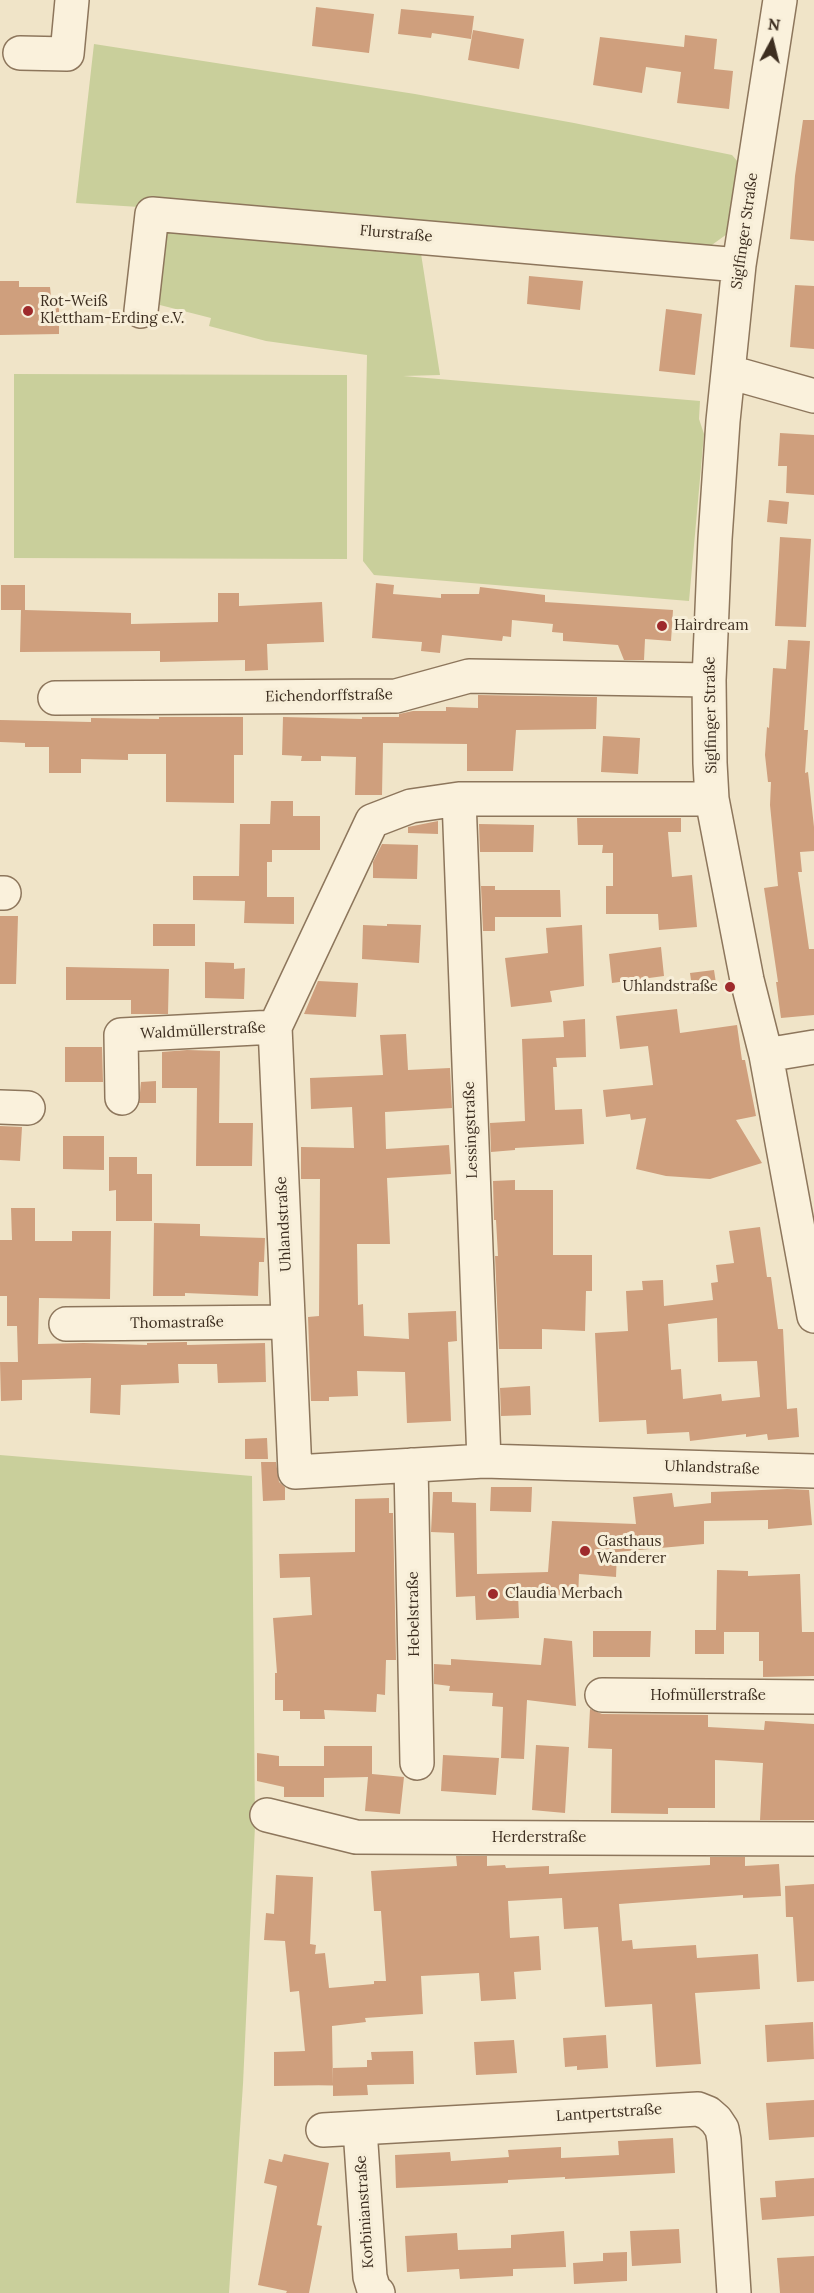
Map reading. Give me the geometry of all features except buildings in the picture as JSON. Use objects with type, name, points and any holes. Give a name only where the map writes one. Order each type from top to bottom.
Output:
[{"type":"street","points":[[20,53],[67,54],[72,0]]},
{"type":"street","name":"Siglfinger Straße","points":[[780,0],[739,265],[729,372],[715,539],[709,680],[712,799],[743,960],[809,1255],[814,1316]]},
{"type":"street","name":"Flurstraße","points":[[141,311],[152,214],[739,265]]},
{"type":"street","points":[[729,372],[814,396]]},
{"type":"street","name":"Eichendorffstraße","points":[[55,698],[396,696],[469,676],[709,680]]},
{"type":"street","name":"Uhlandstraße","points":[[712,799],[459,799],[411,806],[372,821],[275,1027],[295,1472],[484,1461],[814,1471]]},
{"type":"street","name":"Lessingstraße","points":[[459,799],[484,1461]]},
{"type":"street","name":"Waldmüllerstraße","points":[[122,1098],[121,1035],[275,1027]]},
{"type":"street","points":[[766,1055],[814,1047]]},
{"type":"street","name":"Thomastraße","points":[[66,1324],[288,1322]]},
{"type":"street","name":"Hebelstraße","points":[[411,1465],[417,1762]]},
{"type":"street","name":"Hofmüllerstraße","points":[[602,1695],[814,1697]]},
{"type":"street","name":"Herderstraße","points":[[267,1815],[356,1837],[814,1839]]},
{"type":"street","name":"Lantpertstraße","points":[[323,2130],[698,2109],[716,2120],[722,2130],[724,2140],[734,2293]]},
{"type":"street","name":"Korbinianstraße","points":[[360,2129],[373,2292]]},
{"type":"green space","points":[[94,44],[415,94],[732,155],[739,163],[727,234],[698,255],[218,212],[76,203]]},
{"type":"green space","points":[[166,226],[419,241],[440,375],[403,376],[700,401],[699,419],[704,434],[689,601],[374,575],[363,561],[367,355],[266,341],[209,326],[211,318],[156,304]]},
{"type":"green space","points":[[14,374],[347,375],[347,559],[14,558]]},
{"type":"green space","points":[[0,1455],[252,1476],[255,1826],[243,2084],[229,2293],[0,2293]]},
{"type":"place","name":"Rot-Weiß Klettham-Erding e.V.","points":[[28,311]]},
{"type":"place","name":"Hairdream","points":[[662,626]]},
{"type":"place","name":"Uhlandstraße","points":[[730,987]]},
{"type":"place","name":"Gasthaus Wanderer","points":[[585,1551]]},
{"type":"place","name":"Claudia Merbach","points":[[493,1594]]}]
